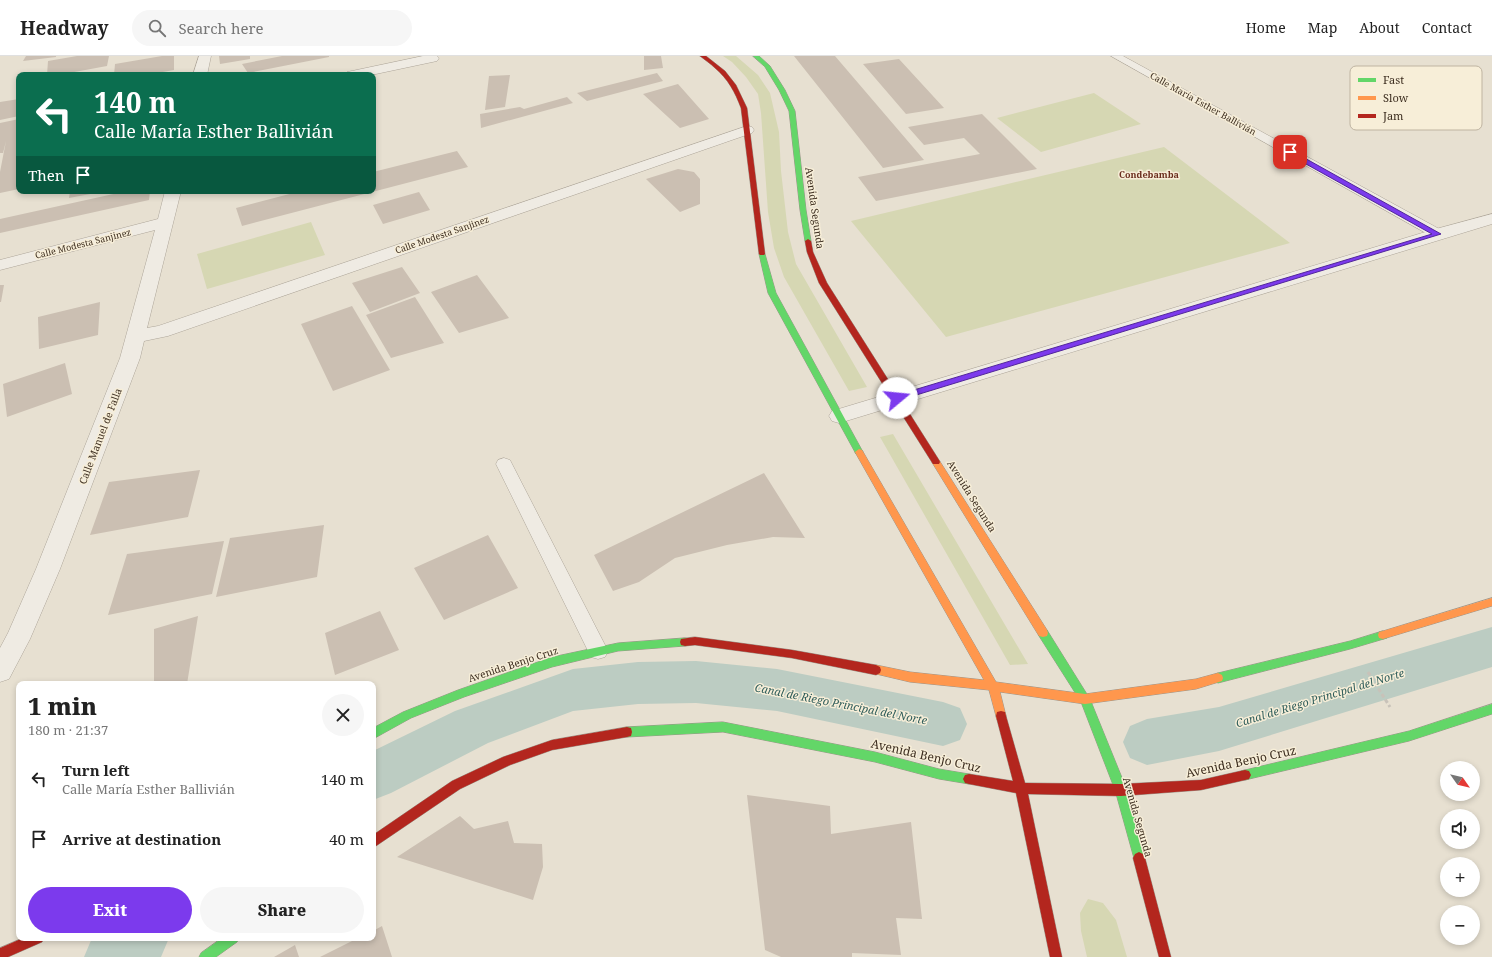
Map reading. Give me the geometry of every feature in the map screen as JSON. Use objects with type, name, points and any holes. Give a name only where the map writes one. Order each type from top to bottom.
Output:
[{"type":"main road","points":[[703,56],[720,67],[738,89],[744,108],[763,263],[772,293],[839,416],[993,686],[1021,788],[1056,957]]},
{"type":"main road","name":"Avenida Segunda","points":[[756,56],[767,66],[782,90],[792,111],[803,210],[810,252],[823,282],[1085,699],[1121,790],[1165,957]]},
{"type":"main road","name":"Avenida Benjo Cruz","points":[[376,732],[407,716],[462,693],[552,662],[618,647],[695,641],[792,654],[910,677],[993,686],[1085,699],[1196,684],[1350,645],[1492,602]]},
{"type":"main road","name":"Avenida Benjo Cruz","points":[[376,840],[456,785],[507,760],[552,745],[633,731],[723,727],[875,757],[939,774],[1021,788],[1121,790],[1201,785],[1408,736],[1492,709]]},
{"type":"main road","points":[[0,954],[31,941]]},
{"type":"main road","points":[[205,957],[229,941]]},
{"type":"street","points":[[201,72],[205,56]]},
{"type":"street","points":[[366,72],[432,58]]},
{"type":"street","name":"Calle Modesta Sanjinez","points":[[136,336],[161,332],[747,130]]},
{"type":"street","name":"Calle Manuel de Falla","points":[[0,672],[18,639],[48,569],[130,358],[172,194]]},
{"type":"street","points":[[839,416],[1438,234],[1492,219]]},
{"type":"street","name":"Calle Modesta Sanjinez","points":[[0,265],[165,222]]},
{"type":"lane","name":"Calle María Esther Ballivián","points":[[1116,56],[1438,234]]},
{"type":"lane","points":[[504,464],[598,651]]},
{"type":"path","points":[[1364,666],[1392,710]]},
{"type":"green space","points":[[723,56],[736,56],[758,75],[770,93],[779,132],[781,171],[788,232],[796,264],[867,387],[849,391],[784,277],[774,248],[768,212],[761,113],[758,94],[746,77],[732,62]]},
{"type":"green space","points":[[1094,93],[1141,124],[1041,152],[997,118]]},
{"type":"green space","points":[[1164,147],[1290,243],[946,337],[851,221]]},
{"type":"green space","points":[[311,222],[325,255],[207,289],[197,254]]},
{"type":"green space","points":[[893,434],[1028,664],[1010,665],[880,437]]},
{"type":"green space","points":[[1088,899],[1103,903],[1116,920],[1127,957],[1087,957],[1081,931],[1080,913]]},
{"type":"building","points":[[26,56],[56,56],[56,57],[23,61]]},
{"type":"building","points":[[77,56],[109,56],[107,66],[74,72],[47,72],[48,61]]},
{"type":"building","points":[[162,56],[174,56],[174,70],[163,72],[114,72],[115,64]]},
{"type":"building","points":[[219,56],[250,56],[250,59],[220,64]]},
{"type":"building","points":[[282,56],[329,56],[253,72],[247,72],[242,64]]},
{"type":"building","points":[[644,56],[661,56],[663,68],[644,70]]},
{"type":"building","points":[[794,56],[835,56],[924,160],[883,168]]},
{"type":"building","points":[[899,59],[944,108],[906,114],[863,64]]},
{"type":"building","points":[[657,73],[663,81],[587,101],[577,93]]},
{"type":"building","points":[[510,75],[505,107],[485,110],[489,76]]},
{"type":"building","points":[[678,84],[709,119],[680,128],[643,94]]},
{"type":"building","points":[[567,97],[573,103],[481,128],[480,114],[520,107],[524,109]]},
{"type":"building","points":[[16,99],[16,117],[0,120],[0,102]]},
{"type":"building","points":[[982,114],[1037,169],[876,201],[858,177],[980,154],[964,138],[924,145],[908,127]]},
{"type":"building","points":[[16,120],[16,190],[0,193],[0,172],[6,141],[3,153],[0,153],[0,123]]},
{"type":"building","points":[[457,151],[468,167],[376,191],[376,171]]},
{"type":"building","points":[[678,169],[694,172],[700,179],[700,204],[680,212],[646,179]]},
{"type":"building","points":[[419,192],[430,210],[383,224],[373,205]]},
{"type":"building","points":[[70,194],[90,194],[69,198]]},
{"type":"building","points":[[113,194],[150,194],[149,200],[0,233],[0,219]]},
{"type":"building","points":[[290,194],[365,194],[242,226],[236,208]]},
{"type":"building","points":[[402,267],[420,293],[370,312],[352,283]]},
{"type":"building","points":[[477,275],[509,318],[459,333],[431,292]]},
{"type":"building","points":[[0,285],[4,285],[1,302],[0,302]]},
{"type":"building","points":[[415,297],[444,343],[391,358],[366,315]]},
{"type":"building","points":[[100,302],[98,335],[39,349],[38,317]]},
{"type":"building","points":[[352,306],[390,370],[333,391],[301,324]]},
{"type":"building","points":[[65,363],[72,394],[7,417],[3,384]]},
{"type":"building","points":[[200,470],[188,517],[90,535],[109,482]]},
{"type":"building","points":[[764,473],[805,538],[773,537],[727,545],[675,558],[639,582],[613,591],[594,555]]},
{"type":"building","points":[[324,525],[317,577],[216,597],[230,538]]},
{"type":"building","points":[[488,535],[518,588],[444,620],[414,568]]},
{"type":"building","points":[[224,541],[212,594],[108,615],[127,554]]},
{"type":"building","points":[[380,611],[399,650],[335,675],[325,633]]},
{"type":"building","points":[[198,616],[187,681],[154,681],[154,629]]},
{"type":"building","points":[[747,795],[830,806],[831,834],[911,822],[922,919],[896,918],[901,955],[852,953],[852,957],[781,957],[765,950]]},
{"type":"building","points":[[460,816],[474,829],[508,821],[514,843],[542,844],[543,867],[533,900],[397,857]]},
{"type":"building","points":[[382,926],[392,957],[320,957],[352,941],[376,941],[376,929]]},
{"type":"building","points":[[295,945],[299,957],[274,957]]},
{"type":"waterway","name":"Canal de Riego Principal del Norte","points":[[1147,742],[1219,729],[1492,647]]},
{"type":"waterway","name":"Canal de Riego Principal del Norte","points":[[376,775],[472,727],[573,690],[638,683],[696,682],[777,690],[943,724]]},
{"type":"waterway","name":"Canal de Riego Principal del Norte","points":[[112,957],[136,941]]},
{"type":"traffic: fast","points":[[756,56],[767,66],[782,90],[792,111],[808,241]]},
{"type":"traffic: fast","points":[[762,254],[772,293],[859,452]]},
{"type":"traffic: fast","points":[[1043,633],[1085,699],[1121,790],[1139,858]]},
{"type":"traffic: fast","points":[[1218,678],[1350,645],[1383,635]]},
{"type":"traffic: fast","points":[[376,732],[407,715],[462,693],[552,662],[618,647],[685,642]]},
{"type":"traffic: fast","points":[[1245,775],[1409,736],[1492,709]]},
{"type":"traffic: fast","points":[[627,732],[723,727],[875,757],[939,774],[969,779]]},
{"type":"traffic: fast","points":[[205,957],[229,941]]},
{"type":"traffic: slow","points":[[859,452],[993,686],[1001,716]]},
{"type":"traffic: slow","points":[[936,462],[1043,633]]},
{"type":"traffic: slow","points":[[1383,635],[1492,602]]},
{"type":"traffic: slow","points":[[876,670],[910,677],[993,686],[1085,699],[1196,684],[1218,678]]},
{"type":"traffic: jam","points":[[703,56],[723,72],[728,78],[741,99],[744,108],[762,254]]},
{"type":"traffic: jam","points":[[808,241],[810,252],[823,283],[936,462]]},
{"type":"traffic: jam","points":[[685,642],[695,641],[792,654],[876,670]]},
{"type":"traffic: jam","points":[[1001,716],[1021,788],[1056,957]]},
{"type":"traffic: jam","points":[[376,840],[456,785],[507,761],[552,745],[627,732]]},
{"type":"traffic: jam","points":[[969,779],[1021,788],[1121,790],[1201,785],[1245,775]]},
{"type":"traffic: jam","points":[[1139,858],[1165,957]]},
{"type":"traffic: jam","points":[[0,954],[31,941]]},
{"type":"district","name":"Condebamba","points":[[1149,175]]},
{"type":"route","points":[[897,398],[1438,234],[1290,152]]}]
